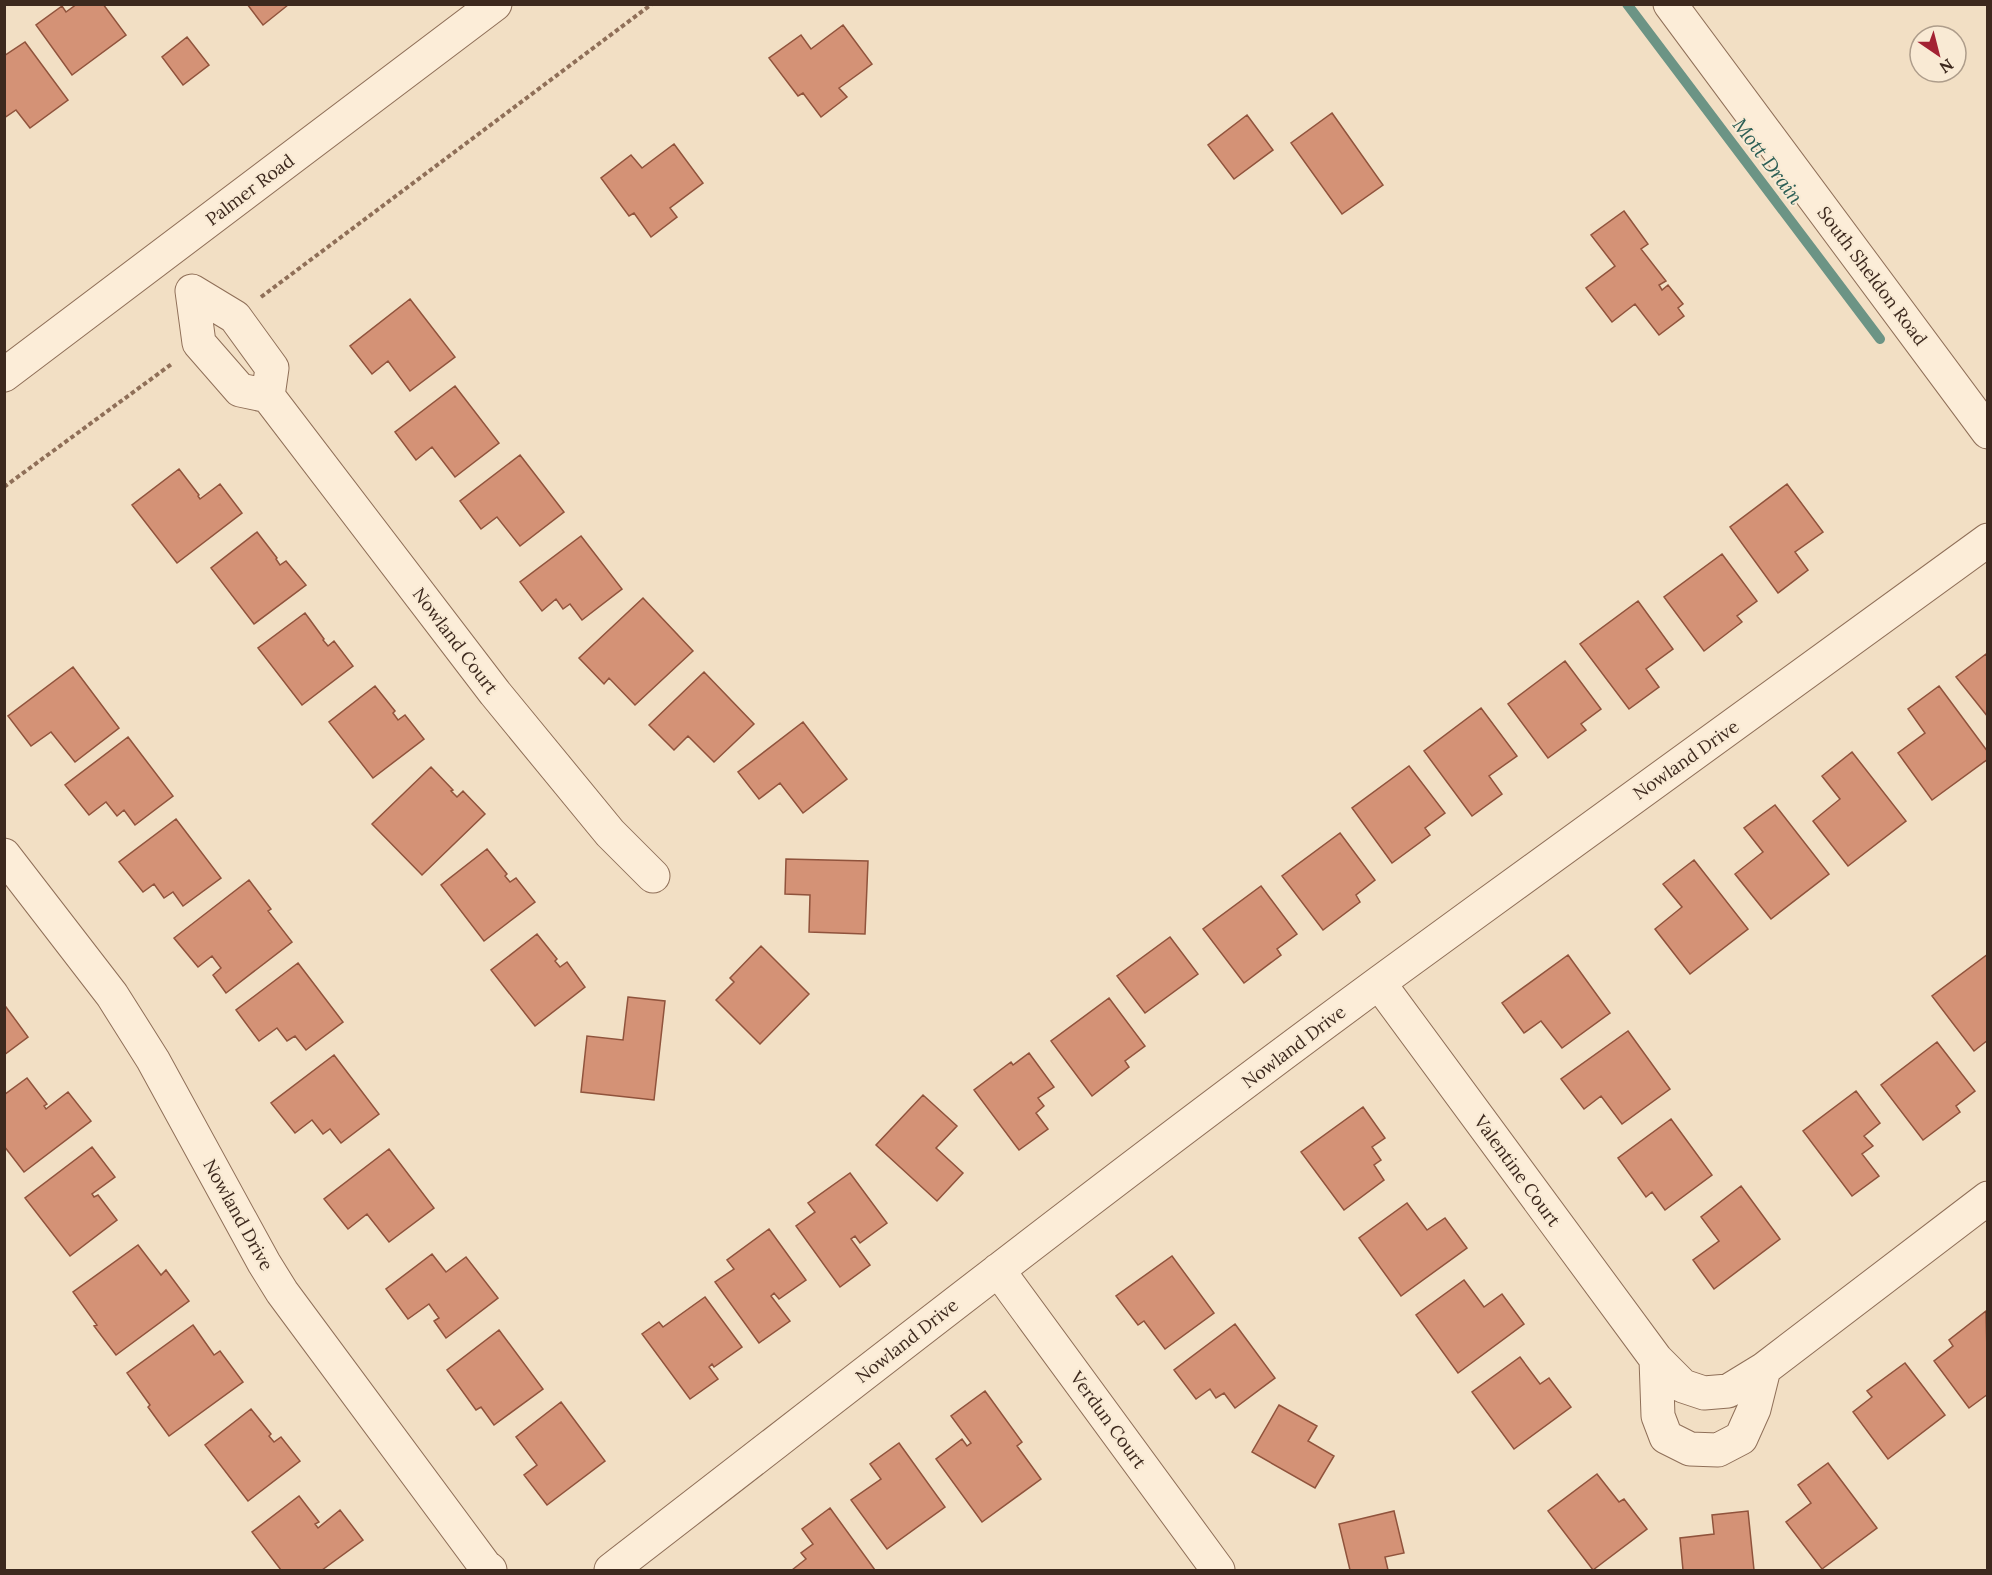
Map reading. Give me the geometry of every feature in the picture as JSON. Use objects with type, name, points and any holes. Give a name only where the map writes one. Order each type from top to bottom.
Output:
[{"type":"street","name":"Palmer Road","points":[[4,375],[495,4]]},
{"type":"street","name":"South Sheldon Road","points":[[1670,4],[1988,432]]},
{"type":"street","points":[[164,255],[192,291],[235,317],[272,368],[268,396],[240,390],[199,344],[192,291]]},
{"type":"street","name":"Nowland Court","points":[[268,396],[495,693],[610,833],[653,876]]},
{"type":"street","name":"Nowland Drive","points":[[611,1570],[998,1270],[1379,983],[1988,540]]},
{"type":"street","name":"Nowland Drive","points":[[4,855],[112,995],[153,1060],[282,1292],[486,1569]]},
{"type":"street","name":"Valentine Court","points":[[1379,983],[1656,1359],[1683,1386],[1704,1392],[1728,1391],[1764,1370],[1988,1198]]},
{"type":"street","name":"Verdun Court","points":[[998,1270],[1218,1570]]},
{"type":"street","points":[[1656,1359],[1658,1416],[1666,1437],[1689,1449],[1718,1450],[1741,1438],[1754,1409],[1764,1370]]},
{"type":"path","points":[[259,299],[652,4]]},
{"type":"path","points":[[4,487],[179,358]]},
{"type":"building","points":[[77,4],[103,4],[126,35],[72,75],[36,25],[62,6],[66,12]]},
{"type":"building","points":[[247,4],[288,4],[288,5],[263,25]]},
{"type":"building","points":[[843,25],[872,64],[839,88],[847,97],[821,117],[803,93],[798,96],[769,58],[801,35],[811,49]]},
{"type":"building","points":[[187,37],[209,65],[183,85],[162,57]]},
{"type":"building","points":[[25,42],[68,100],[30,128],[16,110],[4,118],[4,56]]},
{"type":"building","points":[[1332,113],[1383,185],[1342,214],[1291,143]]},
{"type":"building","points":[[1247,115],[1273,150],[1234,179],[1208,145]]},
{"type":"building","points":[[674,144],[703,183],[670,208],[677,217],[651,237],[634,213],[629,216],[601,178],[631,155],[642,168]]},
{"type":"building","points":[[1624,211],[1648,244],[1641,249],[1666,281],[1659,285],[1662,290],[1668,285],[1683,304],[1678,308],[1684,316],[1659,335],[1635,304],[1612,322],[1586,288],[1615,266],[1591,235]]},
{"type":"building","points":[[410,299],[455,357],[410,391],[388,361],[372,374],[350,346]]},
{"type":"building","points":[[455,386],[499,443],[455,477],[432,447],[416,460],[395,432]]},
{"type":"building","points":[[520,455],[564,512],[520,546],[497,517],[481,529],[460,501]]},
{"type":"building","points":[[179,469],[200,499],[220,484],[242,513],[177,563],[132,505]]},
{"type":"building","points":[[1787,484],[1823,532],[1795,552],[1808,570],[1778,593],[1730,527]]},
{"type":"building","points":[[257,532],[280,565],[286,561],[306,585],[254,624],[211,568]]},
{"type":"building","points":[[581,536],[622,589],[582,620],[570,604],[563,609],[556,599],[542,611],[520,582]]},
{"type":"building","points":[[1722,554],[1757,601],[1737,616],[1742,622],[1704,651],[1664,597]]},
{"type":"building","points":[[643,598],[693,651],[635,705],[609,678],[604,684],[579,658]]},
{"type":"building","points":[[1638,601],[1673,649],[1646,669],[1659,687],[1629,709],[1580,644]]},
{"type":"building","points":[[305,613],[328,646],[334,641],[353,666],[302,705],[258,648]]},
{"type":"building","points":[[1986,654],[1988,657],[1988,717],[1956,677]]},
{"type":"building","points":[[1565,661],[1601,709],[1581,724],[1586,730],[1548,758],[1508,704]]},
{"type":"building","points":[[73,667],[119,728],[75,762],[51,732],[31,746],[8,716]]},
{"type":"building","points":[[704,672],[754,724],[714,762],[688,736],[674,750],[649,725]]},
{"type":"building","points":[[375,686],[395,711],[393,713],[398,720],[405,715],[424,739],[373,778],[329,722]]},
{"type":"building","points":[[1939,686],[1988,752],[1988,759],[1932,800],[1898,753],[1925,733],[1908,709]]},
{"type":"building","points":[[1481,708],[1517,756],[1489,776],[1502,794],[1472,816],[1424,751]]},
{"type":"building","points":[[803,722],[847,779],[803,813],[780,783],[759,799],[738,772]]},
{"type":"building","points":[[128,737],[173,796],[135,825],[124,810],[117,816],[106,802],[89,815],[65,785]]},
{"type":"building","points":[[1852,752],[1906,821],[1848,866],[1813,821],[1840,799],[1822,776]]},
{"type":"building","points":[[1409,766],[1445,813],[1425,828],[1430,835],[1392,863],[1352,808]]},
{"type":"building","points":[[431,767],[457,797],[463,791],[485,814],[422,875],[372,824]]},
{"type":"building","points":[[1775,805],[1829,874],[1771,919],[1735,874],[1763,852],[1744,828]]},
{"type":"building","points":[[176,819],[221,878],[183,906],[173,892],[164,898],[154,884],[143,892],[119,862]]},
{"type":"building","points":[[1340,833],[1375,880],[1356,895],[1360,902],[1323,930],[1282,876]]},
{"type":"building","points":[[487,849],[507,874],[505,876],[510,882],[516,878],[535,902],[484,941],[441,885]]},
{"type":"building","points":[[786,859],[868,861],[865,934],[809,932],[810,895],[785,894]]},
{"type":"building","points":[[1694,860],[1748,929],[1690,974],[1655,929],[1682,907],[1663,884]]},
{"type":"building","points":[[249,880],[271,909],[268,911],[292,942],[226,993],[213,975],[221,968],[212,956],[198,967],[174,938]]},
{"type":"building","points":[[1261,886],[1297,934],[1277,949],[1281,955],[1244,983],[1203,929]]},
{"type":"building","points":[[537,934],[557,959],[555,961],[560,967],[567,962],[585,987],[535,1026],[491,970]]},
{"type":"building","points":[[1170,937],[1198,974],[1145,1013],[1117,976]]},
{"type":"building","points":[[761,946],[809,994],[760,1044],[716,1000],[734,982],[730,978]]},
{"type":"building","points":[[1988,954],[1988,1040],[1974,1051],[1932,996]]},
{"type":"building","points":[[1568,955],[1610,1013],[1562,1048],[1541,1021],[1524,1033],[1502,1003]]},
{"type":"building","points":[[298,963],[343,1022],[306,1050],[295,1036],[287,1041],[277,1028],[259,1041],[236,1010]]},
{"type":"building","points":[[628,997],[665,1001],[654,1100],[581,1092],[587,1036],[623,1040]]},
{"type":"building","points":[[1109,998],[1145,1046],[1125,1061],[1129,1067],[1092,1096],[1051,1041]]},
{"type":"building","points":[[6,1007],[28,1037],[4,1055],[4,1008]]},
{"type":"building","points":[[1628,1031],[1670,1089],[1622,1124],[1601,1096],[1584,1109],[1561,1079]]},
{"type":"building","points":[[1937,1042],[1975,1091],[1956,1106],[1960,1112],[1923,1140],[1881,1085]]},
{"type":"building","points":[[1029,1053],[1054,1087],[1038,1098],[1044,1106],[1036,1113],[1048,1129],[1019,1150],[974,1090],[1011,1062],[1013,1065]]},
{"type":"building","points":[[334,1055],[379,1114],[341,1143],[330,1129],[323,1134],[312,1120],[295,1133],[271,1103]]},
{"type":"building","points":[[27,1078],[47,1104],[44,1106],[46,1109],[68,1092],[91,1121],[24,1172],[4,1146],[4,1095]]},
{"type":"building","points":[[1856,1091],[1880,1123],[1864,1136],[1873,1146],[1862,1154],[1879,1176],[1852,1196],[1803,1131]]},
{"type":"building","points":[[923,1095],[957,1126],[936,1148],[963,1173],[937,1201],[876,1145]]},
{"type":"building","points":[[1363,1107],[1385,1138],[1372,1147],[1381,1160],[1374,1165],[1384,1180],[1344,1210],[1301,1152]]},
{"type":"building","points":[[1671,1119],[1712,1175],[1665,1210],[1652,1192],[1646,1197],[1618,1158]]},
{"type":"building","points":[[92,1147],[115,1177],[92,1194],[94,1197],[98,1195],[117,1220],[70,1256],[25,1198]]},
{"type":"building","points":[[389,1149],[434,1208],[389,1242],[367,1214],[348,1229],[324,1199]]},
{"type":"building","points":[[850,1173],[887,1223],[860,1243],[855,1236],[851,1239],[870,1265],[840,1287],[796,1226],[815,1212],[808,1203]]},
{"type":"building","points":[[1741,1186],[1780,1239],[1714,1289],[1693,1260],[1719,1241],[1701,1217]]},
{"type":"building","points":[[1407,1203],[1427,1230],[1445,1218],[1467,1248],[1401,1296],[1359,1238]]},
{"type":"building","points":[[769,1229],[806,1280],[779,1299],[774,1293],[771,1296],[790,1321],[759,1343],[715,1282],[734,1269],[727,1260]]},
{"type":"building","points":[[138,1245],[161,1275],[166,1270],[189,1301],[116,1355],[94,1326],[97,1325],[73,1292]]},
{"type":"building","points":[[432,1254],[446,1272],[466,1257],[498,1298],[446,1338],[434,1321],[439,1318],[429,1304],[408,1319],[386,1289]]},
{"type":"building","points":[[1172,1256],[1214,1313],[1165,1349],[1144,1321],[1138,1325],[1116,1296]]},
{"type":"building","points":[[1464,1280],[1484,1307],[1502,1294],[1524,1324],[1458,1373],[1416,1315]]},
{"type":"building","points":[[705,1297],[742,1347],[714,1367],[712,1364],[709,1367],[718,1379],[690,1399],[642,1334],[659,1322],[663,1327]]},
{"type":"building","points":[[1986,1311],[1988,1394],[1969,1408],[1934,1361],[1953,1346],[1949,1340]]},
{"type":"building","points":[[1235,1324],[1275,1378],[1235,1408],[1224,1393],[1216,1398],[1210,1389],[1196,1399],[1174,1370]]},
{"type":"building","points":[[193,1325],[214,1355],[220,1351],[243,1382],[169,1436],[127,1373]]},
{"type":"building","points":[[499,1330],[543,1389],[494,1425],[481,1407],[476,1410],[447,1370]]},
{"type":"building","points":[[1520,1357],[1540,1384],[1549,1378],[1571,1407],[1514,1449],[1472,1392]]},
{"type":"building","points":[[1905,1363],[1945,1415],[1888,1459],[1853,1412],[1872,1397],[1867,1391]]},
{"type":"building","points":[[985,1391],[1022,1442],[1017,1446],[1041,1479],[982,1522],[936,1459],[962,1439],[967,1446],[971,1443],[951,1416]]},
{"type":"building","points":[[561,1402],[605,1461],[547,1505],[524,1475],[537,1465],[516,1437]]},
{"type":"building","points":[[1279,1405],[1317,1426],[1308,1441],[1334,1456],[1315,1488],[1252,1452]]},
{"type":"building","points":[[251,1409],[271,1434],[269,1436],[274,1442],[281,1437],[300,1461],[248,1501],[205,1445]]},
{"type":"building","points":[[899,1443],[945,1507],[887,1549],[851,1500],[881,1479],[870,1464]]},
{"type":"building","points":[[1828,1463],[1877,1528],[1822,1569],[1786,1522],[1811,1503],[1798,1485]]},
{"type":"building","points":[[1597,1474],[1619,1502],[1624,1499],[1647,1529],[1593,1570],[1548,1511]]},
{"type":"building","points":[[299,1496],[319,1522],[315,1524],[318,1528],[340,1510],[363,1540],[322,1570],[281,1570],[252,1532]]},
{"type":"building","points":[[830,1508],[875,1570],[792,1570],[806,1559],[801,1553],[813,1544],[802,1529]]},
{"type":"building","points":[[1394,1511],[1404,1553],[1385,1557],[1388,1570],[1350,1570],[1339,1524]]},
{"type":"building","points":[[1748,1511],[1754,1570],[1683,1570],[1680,1538],[1714,1534],[1712,1515]]},
{"type":"waterway","name":"Mott Drain","points":[[1627,4],[1880,339]]}]
